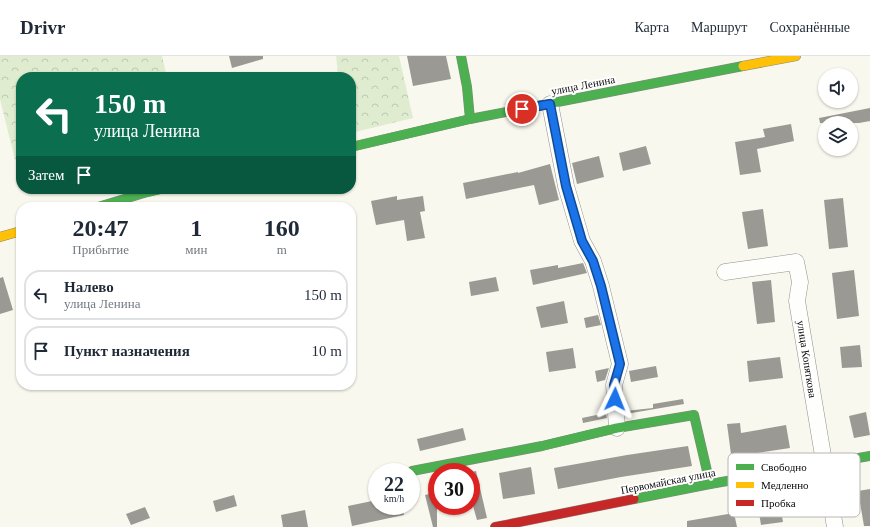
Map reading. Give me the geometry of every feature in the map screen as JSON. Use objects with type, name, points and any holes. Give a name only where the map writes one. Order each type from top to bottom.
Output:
[{"type":"street","points":[[461,56],[467,87],[470,119]]},
{"type":"street","name":"улица Ленина","points":[[356,146],[470,119],[796,56]]},
{"type":"street","points":[[550,104],[566,186],[582,241],[593,261],[601,286],[620,364],[614,385],[617,428]]},
{"type":"street","points":[[114,202],[141,194]]},
{"type":"street","points":[[0,237],[16,232]]},
{"type":"street","name":"улица Копяткова","points":[[724,272],[796,262],[800,282],[798,301],[823,453]]},
{"type":"street","points":[[420,469],[542,446],[617,428],[694,415],[710,484]]},
{"type":"street","name":"Первомайская улица","points":[[860,458],[870,456]]},
{"type":"street","name":"Первомайская улица","points":[[495,527],[728,481]]},
{"type":"street","name":"улица Копяткова","points":[[833,517],[835,527]]},
{"type":"green space","points":[[0,56],[162,56],[166,72],[16,72],[15,160],[0,99]]},
{"type":"green space","points":[[336,56],[399,56],[413,118],[356,132],[356,72],[338,72]]},
{"type":"building","points":[[229,56],[263,56],[263,59],[232,68]]},
{"type":"building","points":[[407,56],[446,56],[451,79],[413,86]]},
{"type":"building","points":[[870,108],[870,121],[858,123],[858,116],[829,116]]},
{"type":"building","points":[[791,124],[794,141],[757,149],[761,172],[740,175],[735,142],[765,137],[763,129]]},
{"type":"building","points":[[646,146],[651,164],[623,171],[619,153]]},
{"type":"building","points":[[599,156],[604,177],[577,184],[572,163]]},
{"type":"building","points":[[550,164],[559,200],[539,205],[534,185],[466,199],[463,183],[518,173]]},
{"type":"building","points":[[397,196],[397,200],[423,196],[425,211],[420,212],[425,238],[407,241],[404,220],[376,225],[371,201]]},
{"type":"building","points":[[843,198],[848,247],[829,249],[824,200]]},
{"type":"building","points":[[763,209],[768,246],[748,249],[742,212]]},
{"type":"building","points":[[583,263],[587,273],[533,285],[530,270],[558,265],[558,268]]},
{"type":"building","points":[[854,270],[859,316],[837,319],[832,273]]},
{"type":"building","points":[[3,277],[13,310],[0,314],[0,278]]},
{"type":"building","points":[[496,277],[499,291],[471,296],[469,282]]},
{"type":"building","points":[[771,280],[775,322],[757,324],[752,282]]},
{"type":"building","points":[[564,301],[568,323],[541,328],[536,307]]},
{"type":"building","points":[[598,315],[601,325],[586,328],[584,318]]},
{"type":"building","points":[[860,345],[862,367],[842,368],[840,347]]},
{"type":"building","points":[[573,348],[576,368],[549,372],[546,352]]},
{"type":"building","points":[[780,357],[783,378],[749,382],[747,361]]},
{"type":"building","points":[[656,366],[658,377],[631,382],[629,371]]},
{"type":"building","points":[[609,368],[605,380],[597,382],[595,371]]},
{"type":"building","points":[[683,399],[684,404],[626,414],[625,411],[653,408],[653,404]]},
{"type":"building","points":[[866,412],[870,435],[854,438],[849,416]]},
{"type":"building","points":[[606,413],[607,418],[583,423],[582,418]]},
{"type":"building","points":[[740,423],[741,433],[786,425],[790,448],[757,453],[731,453],[727,424]]},
{"type":"building","points":[[463,428],[466,440],[420,451],[417,439]]},
{"type":"building","points":[[688,446],[692,466],[558,489],[554,468]]},
{"type":"building","points":[[531,467],[535,494],[503,499],[499,473]]},
{"type":"building","points":[[480,488],[487,518],[477,520],[476,515],[480,515]]},
{"type":"building","points":[[870,489],[870,526],[864,526],[860,503],[860,491]]},
{"type":"building","points":[[428,494],[428,507],[425,495]]},
{"type":"building","points":[[234,495],[237,506],[216,512],[213,501]]},
{"type":"building","points":[[368,502],[368,515],[404,515],[352,526],[348,506]]},
{"type":"building","points":[[145,507],[150,518],[131,525],[126,514]]},
{"type":"building","points":[[305,510],[308,527],[283,527],[281,515]]},
{"type":"building","points":[[728,514],[728,517],[735,517],[737,527],[687,527],[687,521]]},
{"type":"building","points":[[430,515],[437,515],[437,527],[433,527]]},
{"type":"building","points":[[760,517],[782,517],[783,522],[761,525]]},
{"type":"traffic: fast","points":[[461,56],[467,87],[470,119]]},
{"type":"traffic: fast","points":[[356,146],[470,119],[743,66]]},
{"type":"traffic: fast","points":[[114,202],[141,194]]},
{"type":"traffic: fast","points":[[420,469],[542,446],[617,428],[694,415],[710,484]]},
{"type":"traffic: fast","points":[[860,458],[870,456]]},
{"type":"traffic: fast","points":[[634,499],[728,481]]},
{"type":"traffic: slow","points":[[743,66],[796,56]]},
{"type":"traffic: slow","points":[[0,237],[16,232]]},
{"type":"traffic: jam","points":[[495,527],[634,499]]},
{"type":"route","points":[[522,109],[550,104],[566,186],[582,241],[593,261],[601,286],[620,364],[614,385],[615,399]]}]
